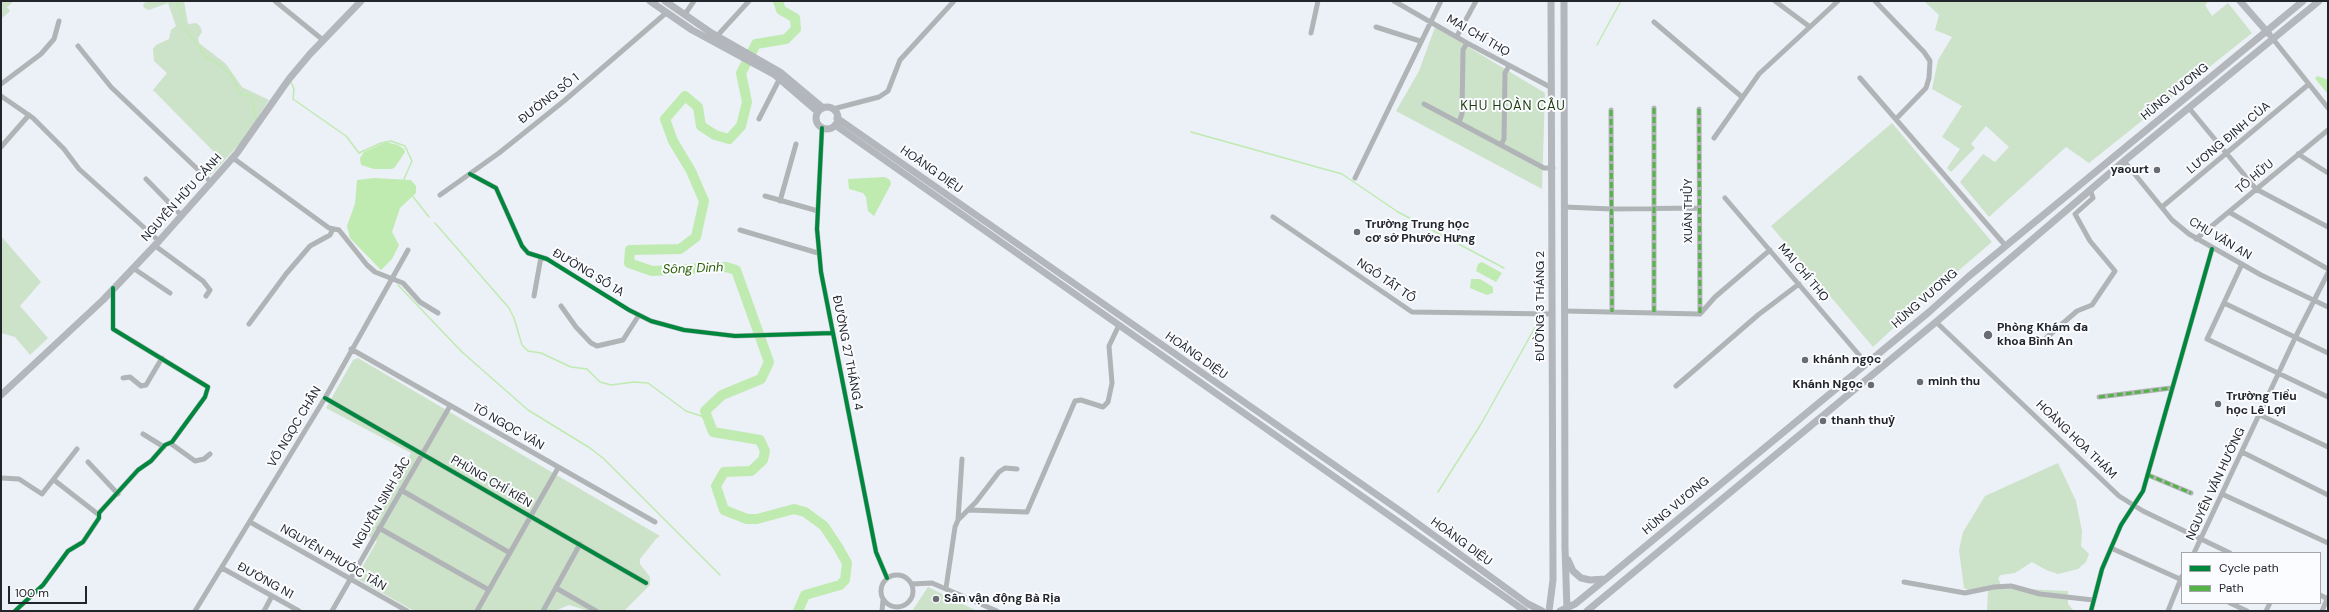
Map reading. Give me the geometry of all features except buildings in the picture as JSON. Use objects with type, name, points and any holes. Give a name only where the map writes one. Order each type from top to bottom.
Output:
[{"type":"main road","name":"NGUYỄN HỮU CẢNH","points":[[2,393],[133,268],[182,216],[210,182],[233,158],[289,79],[323,40],[361,1]]},
{"type":"main road","points":[[650,1],[666,13],[788,78],[820,110]]},
{"type":"main road","points":[[665,1],[718,36],[724,44]]},
{"type":"main road","name":"ĐƯỜNG 3 THÁNG 2","points":[[1549,611],[1553,580],[1553,168],[1551,1]]},
{"type":"main road","name":"ĐƯỜNG 3 THÁNG 2","points":[[1564,1],[1565,610]]},
{"type":"main road","points":[[2240,1],[2273,39]]},
{"type":"main road","name":"HÙNG VƯƠNG","points":[[1565,610],[1575,604],[1607,578],[1866,362],[1929,312],[2005,245],[2303,1]]},
{"type":"main road","name":"HÙNG VƯƠNG","points":[[1587,611],[1936,322],[2090,189],[2319,1]]},
{"type":"main road","points":[[762,64],[820,110],[833,110],[836,122],[829,128],[822,128],[816,121],[820,110]]},
{"type":"main road","name":"HOÀNG DIỆU","points":[[836,122],[1111,309],[1528,604],[1542,611]]},
{"type":"main road","name":"HOÀNG DIỆU","points":[[836,122],[1309,460],[1526,611]]},
{"type":"main road","points":[[2005,245],[2013,255]]},
{"type":"main road","points":[[1106,316],[1111,309]]},
{"type":"main road","name":"HOÀNG HOA THÁM","points":[[1929,312],[1936,322]]},
{"type":"main road","points":[[1866,362],[1873,373]]},
{"type":"main road","points":[[1790,425],[1798,436]]},
{"type":"main road","points":[[1309,460],[1315,452]]},
{"type":"main road","points":[[1565,548],[1569,564],[1581,578],[1599,580],[1607,578]]},
{"type":"street","points":[[275,1],[323,40]]},
{"type":"street","points":[[685,14],[694,1]]},
{"type":"street","points":[[718,36],[749,1]]},
{"type":"street","points":[[833,110],[879,97],[888,91],[900,60],[954,1]]},
{"type":"street","points":[[1311,33],[1318,1]]},
{"type":"street","name":"MAI CHÍ THỌ","points":[[1394,1],[1430,20],[1467,43],[1552,88]]},
{"type":"street","points":[[1355,178],[1430,20],[1441,1]]},
{"type":"street","points":[[1457,36],[1476,1]]},
{"type":"street","points":[[1775,1],[1810,27]]},
{"type":"street","points":[[1714,138],[1742,97],[1766,66],[1838,1]]},
{"type":"street","points":[[1875,1],[1924,52],[1930,61],[1929,78],[1926,88],[1896,119]]},
{"type":"street","name":"ĐƯỜNG SỐ 1","points":[[440,195],[564,102],[666,13]]},
{"type":"street","points":[[1,84],[41,54],[54,39],[59,21]]},
{"type":"street","points":[[1654,22],[1742,97]]},
{"type":"street","points":[[1376,27],[1420,41]]},
{"type":"street","points":[[2273,39],[2328,108]]},
{"type":"street","points":[[1459,122],[1462,114],[1463,50],[1467,43]]},
{"type":"street","points":[[78,46],[111,87],[210,182]]},
{"type":"street","points":[[1501,145],[1504,139],[1505,72],[1509,66]]},
{"type":"street","points":[[759,119],[780,78]]},
{"type":"street","points":[[1860,78],[2005,245]]},
{"type":"street","name":"LƯƠNG ĐỊNH CỦA","points":[[2162,207],[2309,84]]},
{"type":"street","points":[[1,96],[29,115],[64,149],[79,169],[156,243],[203,281],[210,290],[206,296]]},
{"type":"street","points":[[1424,104],[1544,168],[1553,168]]},
{"type":"street","points":[[1654,108],[1654,312]]},
{"type":"street","points":[[2189,108],[2256,189],[2328,227]]},
{"type":"street","name":"XUÂN THỦY","points":[[1699,109],[1700,314]]},
{"type":"street","points":[[1611,110],[1612,312]]},
{"type":"street","points":[[1,146],[29,115]]},
{"type":"street","name":"ĐƯỜNG 27 THÁNG 4","points":[[822,128],[818,211],[818,253],[876,552],[887,578]]},
{"type":"street","name":"TỐ HỮU","points":[[2196,239],[2328,130]]},
{"type":"street","points":[[780,200],[796,144]]},
{"type":"street","points":[[2298,154],[2328,173]]},
{"type":"street","points":[[233,158],[292,203],[333,229],[339,230],[366,265],[375,272],[403,283],[420,302],[438,313]]},
{"type":"street","name":"CHU VĂN AN","points":[[2124,161],[2177,224],[2196,239],[2328,307]]},
{"type":"street","name":"ĐƯỜNG SỐ 1A","points":[[470,174],[496,188],[522,246],[528,253],[541,257],[565,269],[639,315],[684,330],[735,336],[833,333]]},
{"type":"street","points":[[146,179],[182,216]]},
{"type":"street","points":[[2046,338],[2077,312],[2092,305],[2115,271],[2090,241],[2075,214],[2093,198],[2090,189]]},
{"type":"street","points":[[765,196],[818,211]]},
{"type":"street","name":"MAI CHÍ THỌ","points":[[1725,198],[1866,362]]},
{"type":"street","points":[[1564,207],[1611,209],[1699,208]]},
{"type":"street","points":[[2228,212],[2328,269]]},
{"type":"street","name":"NGÔ TẤT TỐ","points":[[1273,217],[1412,312],[1552,314]]},
{"type":"street","points":[[249,324],[286,274],[310,246],[330,235],[333,229]]},
{"type":"street","points":[[740,230],[818,253]]},
{"type":"street","points":[[2091,611],[2099,577],[2111,548],[2133,505],[2140,496],[2148,475],[2171,388],[2212,248]]},
{"type":"street","name":"VÕ NGỌC CHẤN","points":[[195,611],[325,398],[408,250]]},
{"type":"street","points":[[1564,311],[1700,314],[1715,297],[1770,250]]},
{"type":"street","points":[[534,296],[541,257]]},
{"type":"street","points":[[2242,264],[2207,339],[2328,397]]},
{"type":"street","points":[[133,268],[170,293]]},
{"type":"street","name":"NGUYỄN VĂN HƯỞNG","points":[[2194,552],[2280,374],[2296,336],[2328,273]]},
{"type":"street","points":[[1676,386],[1758,315],[1799,284]]},
{"type":"street","points":[[16,611],[43,585],[68,551],[83,542],[100,518],[100,515],[138,470],[170,443],[205,397],[208,387],[113,329],[112,288]]},
{"type":"street","points":[[2224,303],[2296,336],[2328,353]]},
{"type":"street","points":[[561,306],[576,327],[597,346],[622,340],[639,315]]},
{"type":"street","name":"HOÀNG HOA THÁM","points":[[1936,322],[2094,474],[2133,505],[2228,552]]},
{"type":"street","points":[[969,510],[1027,512],[1075,401],[1081,400],[1103,407],[1108,402],[1112,382],[1109,346],[1119,325]]},
{"type":"street","name":"TÔ NGỌC VÂN","points":[[351,350],[655,522]]},
{"type":"street","points":[[123,378],[130,378],[141,386],[146,385],[162,358]]},
{"type":"street","points":[[2099,397],[2171,388]]},
{"type":"street","name":"PHÙNG CHÍ KIÊN","points":[[325,398],[646,583]]},
{"type":"street","name":"NGUYỄN SINH SẮC","points":[[332,611],[450,406]]},
{"type":"street","points":[[2260,415],[2328,446]]},
{"type":"street","points":[[143,434],[164,447]]},
{"type":"street","points":[[170,443],[195,461],[204,460],[210,454]]},
{"type":"street","points":[[1,478],[19,479],[42,494],[77,449]]},
{"type":"street","points":[[2242,452],[2328,495]]},
{"type":"street","points":[[946,588],[954,532],[958,520],[962,459]]},
{"type":"street","points":[[88,462],[118,494]]},
{"type":"street","points":[[477,611],[558,468]]},
{"type":"street","points":[[958,520],[969,510],[1000,472],[1005,468],[1017,468]]},
{"type":"street","points":[[2148,475],[2191,493]]},
{"type":"street","points":[[54,480],[100,515]]},
{"type":"street","points":[[401,490],[510,553]]},
{"type":"street","points":[[2222,494],[2328,543]]},
{"type":"street","name":"NGUYỄN PHƯỚC TẦN","points":[[250,522],[407,611]]},
{"type":"street","points":[[379,528],[489,590]]},
{"type":"street","points":[[543,611],[580,544]]},
{"type":"street","points":[[2111,548],[2181,578],[2168,611]]},
{"type":"street","name":"ĐƯỜNG N1","points":[[222,568],[299,611]]},
{"type":"street","points":[[882,611],[883,600],[881,586],[887,578],[902,576],[912,584],[927,582],[946,588],[997,611]]},
{"type":"street","points":[[1904,582],[1965,592],[1994,587],[2011,586],[2037,593],[2093,600]]},
{"type":"street","points":[[883,600],[895,607],[904,608],[912,597],[912,584]]},
{"type":"street","points":[[556,588],[596,611]]},
{"type":"street","points":[[264,611],[272,596]]},
{"type":"street","points":[[2322,611],[2328,598]]},
{"type":"street","points":[[2232,604],[2247,611]]},
{"type":"shaded area","points":[[1,1],[14,1],[7,7],[10,11],[1,19]]},
{"type":"shaded area","points":[[146,1],[184,1],[188,24],[196,23],[200,26],[202,32],[198,38],[199,43],[226,64],[242,87],[269,100],[244,139],[211,175],[208,172],[219,157],[153,90],[167,73],[154,61],[153,49],[156,45],[169,39],[171,30],[176,26],[168,3],[149,10],[144,8],[143,5]]},
{"type":"shaded area","points":[[1924,1],[2209,1],[2205,5],[2212,16],[2228,3],[2252,33],[2089,163],[2066,147],[1989,217],[1960,182],[1983,154],[1995,162],[2009,147],[1986,126],[1971,144],[1975,148],[1951,172],[1947,168],[1960,149],[1942,137],[1962,106],[1932,89],[1938,60],[1952,37],[1935,30],[1939,15]]},
{"type":"shaded area","points":[[1435,27],[1545,93],[1542,189],[1396,111],[1419,71]]},
{"type":"shaded area","points":[[2318,76],[2328,80],[2328,94],[2315,78]]},
{"type":"shaded area","points":[[1892,123],[1992,242],[1951,277],[1945,277],[1916,302],[1915,308],[1873,347],[1771,226]]},
{"type":"shaded area","points":[[386,142],[398,145],[404,149],[405,152],[395,167],[392,169],[374,169],[361,165],[360,158],[364,152]]},
{"type":"shaded area","points":[[885,177],[890,180],[891,184],[874,216],[868,211],[866,197],[863,193],[849,189],[848,179]]},
{"type":"shaded area","points":[[374,178],[411,180],[416,186],[416,193],[400,208],[392,232],[399,245],[392,259],[381,270],[350,238],[347,226],[355,204],[357,180]]},
{"type":"shaded area","points":[[1,236],[41,282],[20,306],[48,338],[30,355],[15,337],[1,333]]},
{"type":"shaded area","points":[[1482,262],[1502,273],[1496,282],[1476,271],[1478,264]]},
{"type":"shaded area","points":[[1471,279],[1480,279],[1493,287],[1493,293],[1487,295],[1470,288]]},
{"type":"shaded area","points":[[358,358],[660,536],[640,559],[640,564],[650,577],[650,585],[624,611],[589,611],[569,605],[555,611],[414,611],[356,578],[377,541],[368,536],[411,453],[326,408],[353,360]]},
{"type":"shaded area","points":[[2058,463],[2076,501],[2082,531],[2081,546],[2089,554],[2086,562],[2078,569],[2058,574],[2046,570],[2032,562],[2015,573],[2001,575],[1998,578],[2002,588],[2068,591],[2068,604],[2074,611],[1987,611],[1988,590],[1968,590],[1964,588],[1959,550],[1963,532],[1985,496]]},
{"type":"shaded area","name":"Sân vận động Bà Rịa","points":[[928,587],[977,611],[912,611]]},
{"type":"waterway","points":[[176,1],[182,13],[182,25],[208,59],[217,63],[230,74],[242,96],[250,95],[257,120]]},
{"type":"waterway","name":"Sông Dinh","points":[[778,1],[781,10],[795,18],[796,29],[786,39],[756,44],[741,73],[747,102],[741,126],[729,139],[715,135],[701,126],[698,107],[685,96],[665,119],[673,141],[691,171],[704,201],[696,237],[680,249],[630,250],[629,263],[652,271],[726,267],[736,270],[769,362],[761,379],[722,395],[705,411],[713,432],[760,440],[765,451],[763,460],[751,471],[724,472],[716,486],[724,510],[747,519],[757,519],[794,509],[805,512],[824,526],[838,547],[847,563],[845,580],[840,585],[805,595],[798,611]]},
{"type":"waterway","points":[[1597,45],[1621,1]]},
{"type":"waterway","points":[[291,82],[294,89],[293,99],[346,136],[359,153],[381,143],[391,141],[405,146],[412,161],[404,179]]},
{"type":"waterway","points":[[1191,132],[1342,174],[1398,212],[1504,268]]},
{"type":"waterway","points":[[411,194],[429,217]]},
{"type":"waterway","points":[[435,223],[509,308],[514,318],[522,345],[528,351],[541,353],[571,367],[587,369],[600,382],[611,385],[634,382],[648,383],[686,411],[707,418]]},
{"type":"waterway","points":[[398,285],[462,352],[528,410],[590,448],[604,459],[720,575]]},
{"type":"waterway","points":[[1438,492],[1481,424],[1537,324]]},
{"type":"marked path","points":[[1654,108],[1654,313]]},
{"type":"marked path","points":[[1699,109],[1700,314]]},
{"type":"marked path","points":[[1611,110],[1612,312]]},
{"type":"marked path","points":[[2099,397],[2171,388]]},
{"type":"marked path","points":[[2148,475],[2191,493]]},
{"type":"cycle path","points":[[822,128],[817,229],[821,272],[876,552],[887,578]]},
{"type":"cycle path","points":[[470,174],[496,188],[522,246],[528,253],[547,259],[629,310],[651,321],[684,330],[735,336],[833,333]]},
{"type":"cycle path","points":[[2091,611],[2102,569],[2121,525],[2143,491],[2212,249]]},
{"type":"cycle path","points":[[15,611],[43,585],[68,551],[83,542],[99,518],[99,513],[138,470],[151,461],[165,445],[172,442],[205,397],[208,387],[113,329],[113,288]]},
{"type":"cycle path","points":[[325,398],[646,583]]},
{"type":"place","name":"yaourt","points":[[2157,170]]},
{"type":"place","name":"Trường Trung học cơ sở Phước Hưng","points":[[1357,232]]},
{"type":"place","name":"Phòng Khám đa khoa Bình An","points":[[1988,335]]},
{"type":"place","name":"khánh ngọc","points":[[1805,360]]},
{"type":"place","name":"minh thu","points":[[1920,382]]},
{"type":"place","name":"Khánh Ngọc","points":[[1871,385]]},
{"type":"place","name":"Trường Tiểu học Lê Lợi","points":[[2218,404]]},
{"type":"place","name":"thanh thuỷ","points":[[1823,421]]},
{"type":"place","name":"Sân vận động Bà Rịa","points":[[936,599]]},
{"type":"district","name":"KHU HOÀN CẦU","points":[[1513,107]]}]
